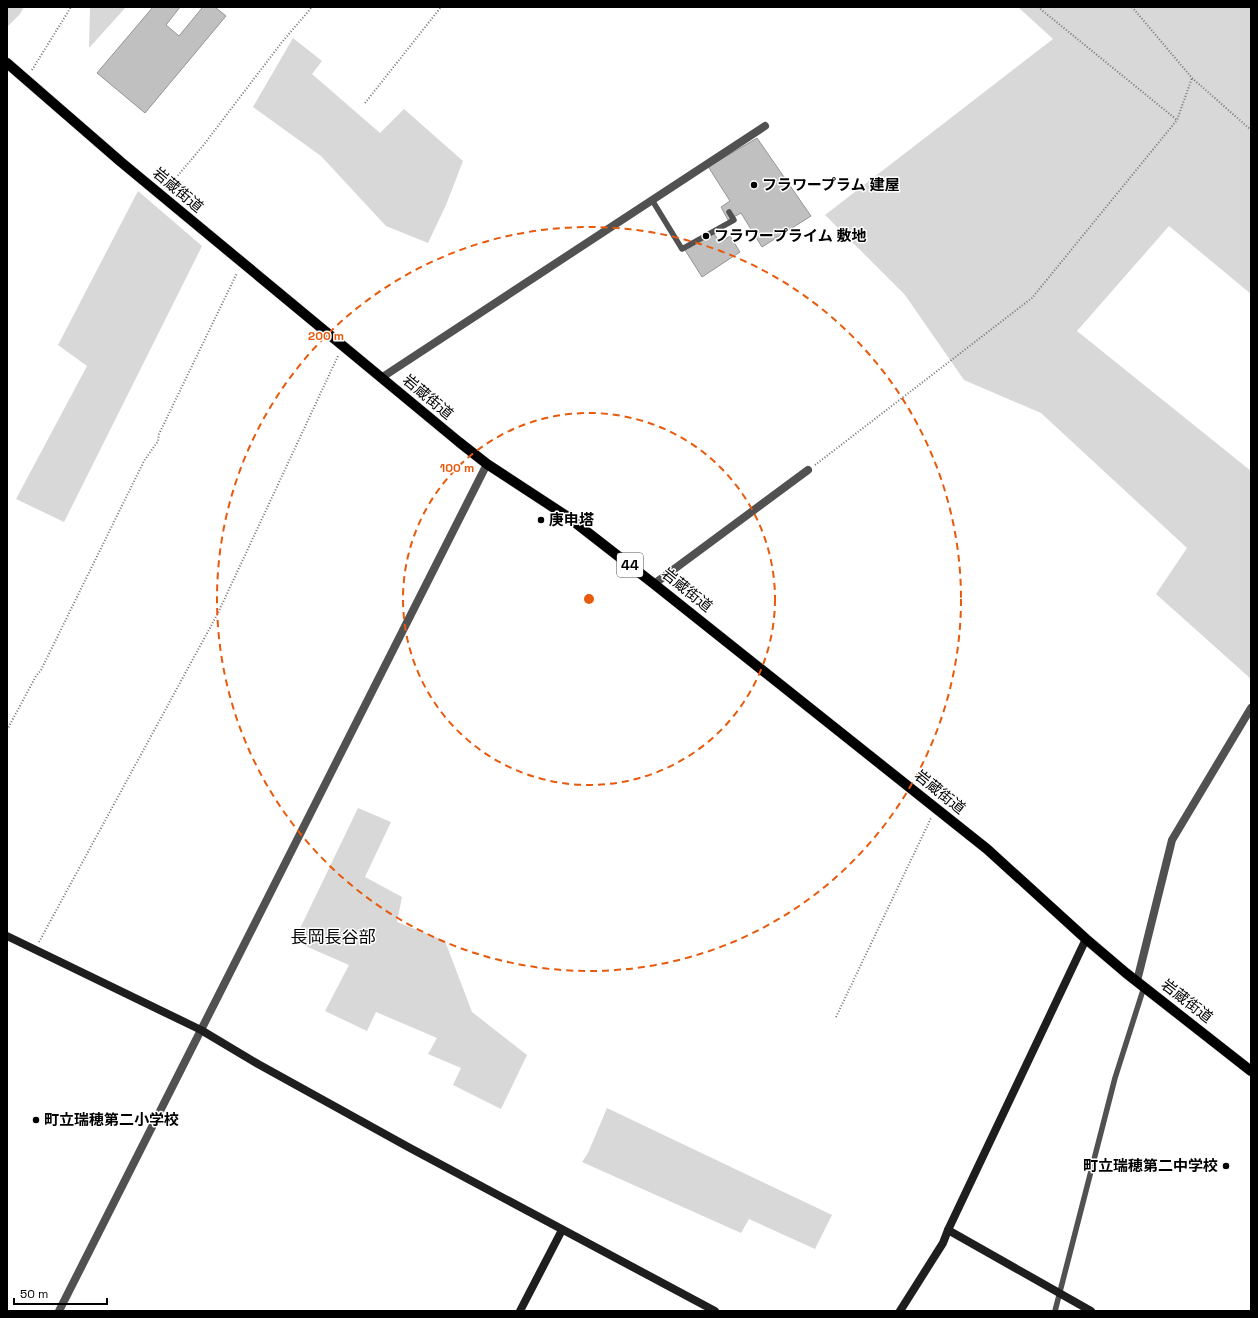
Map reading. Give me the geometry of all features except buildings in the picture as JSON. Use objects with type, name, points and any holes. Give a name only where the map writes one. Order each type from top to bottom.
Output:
[{"type":"main road","name":"岩蔵街道","points":[[7,63],[161,196],[487,464],[568,517],[654,584],[987,849],[1086,939],[1251,1070]]},
{"type":"street","points":[[382,378],[764,126]]},
{"type":"street","points":[[59,1311],[487,464]]},
{"type":"street","points":[[654,584],[808,470]]},
{"type":"street","points":[[1141,984],[1172,840],[1251,708]]},
{"type":"street","points":[[7,936],[201,1030],[258,1064],[562,1230],[716,1311]]},
{"type":"street","points":[[900,1311],[943,1242],[1086,939]]},
{"type":"street","points":[[520,1311],[562,1230]]},
{"type":"street","points":[[948,1230],[1091,1311]]},
{"type":"lane","points":[[652,200],[682,249],[734,220],[729,212]]},
{"type":"lane","points":[[1055,1311],[1115,1078],[1141,984]]},
{"type":"path","points":[[26,78],[72,7]]},
{"type":"path","points":[[161,196],[202,147],[282,42],[312,7]]},
{"type":"path","points":[[365,103],[441,7]]},
{"type":"path","points":[[1038,7],[1177,120]]},
{"type":"path","points":[[1132,7],[1192,78],[1251,130]]},
{"type":"path","points":[[808,470],[1032,298],[1177,120],[1192,78]]},
{"type":"path","points":[[7,730],[36,676],[41,670],[144,461],[158,441],[159,434],[242,263]]},
{"type":"path","points":[[35,950],[218,612],[343,346]]},
{"type":"path","points":[[836,1018],[936,808]]},
{"type":"shaded area","points":[[7,7],[24,7],[20,14],[7,27]]},
{"type":"shaded area","points":[[88,7],[126,7],[89,48],[90,8]]},
{"type":"shaded area","points":[[1018,7],[1251,7],[1251,294],[1169,226],[1077,331],[1251,471],[1251,679],[1156,594],[1187,548],[1041,413],[964,380],[905,295],[825,215],[1053,39]]},
{"type":"shaded area","points":[[293,38],[322,61],[312,74],[380,133],[404,109],[463,161],[446,205],[428,243],[386,226],[321,156],[253,107]]},
{"type":"shaded area","points":[[138,191],[202,246],[64,522],[16,499],[87,366],[58,345]]},
{"type":"shaded area","points":[[358,808],[391,822],[365,877],[402,897],[397,922],[445,941],[472,1012],[527,1055],[501,1109],[453,1085],[461,1068],[428,1054],[437,1038],[376,1012],[367,1031],[325,1011],[349,965],[294,941]]},
{"type":"shaded area","points":[[607,1108],[832,1215],[815,1249],[749,1219],[741,1233],[582,1162],[588,1153]]},
{"type":"place","name":"フラワープラム 建屋","points":[[754,185]]},
{"type":"place","name":"フラワープライム 敷地","points":[[706,236]]},
{"type":"place","name":"庚申塔","points":[[541,520]]},
{"type":"place","name":"町立瑞穂第二小学校","points":[[36,1120]]},
{"type":"place","name":"町立瑞穂第二中学校","points":[[1226,1166]]},
{"type":"district","name":"長岡長谷部","points":[[333,937]]}]
